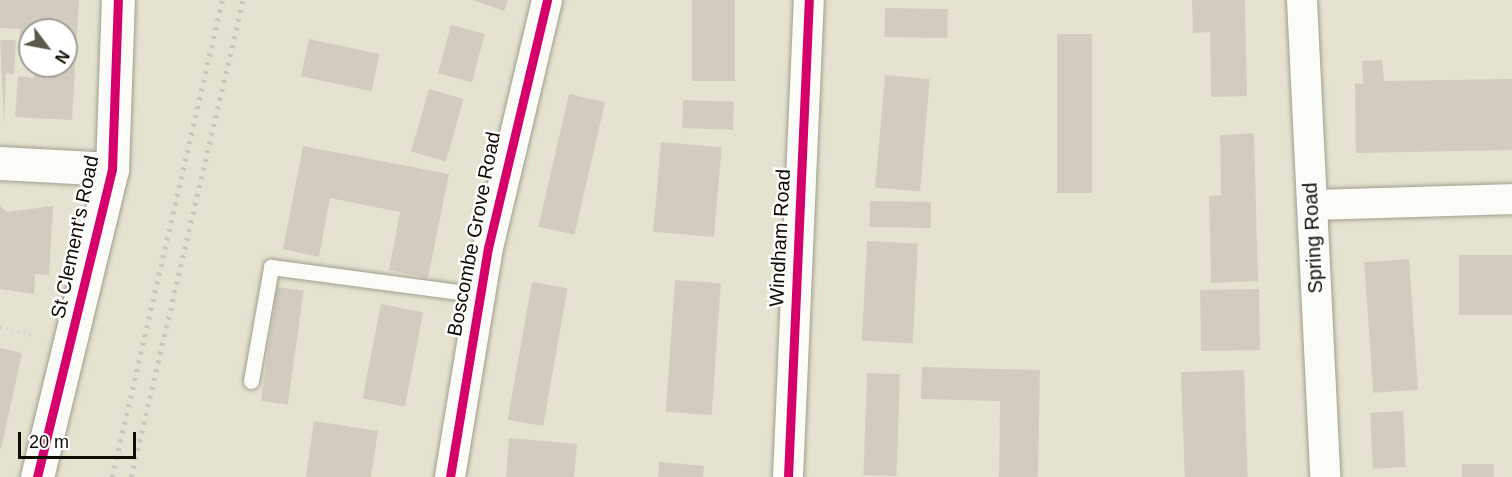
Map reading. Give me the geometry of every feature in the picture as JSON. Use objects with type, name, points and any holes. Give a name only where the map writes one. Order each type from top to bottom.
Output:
[{"type":"street","name":"St Clement's Road","points":[[37,477],[112,168],[118,0]]},
{"type":"street","name":"Boscombe Grove Road","points":[[450,477],[480,296],[518,106],[547,0]]},
{"type":"street","name":"Windham Road","points":[[788,477],[809,0]]},
{"type":"street","name":"Spring Road","points":[[1302,0],[1324,477]]},
{"type":"street","points":[[0,163],[112,168]]},
{"type":"street","points":[[1312,205],[1512,199]]},
{"type":"lane","points":[[251,381],[271,267],[480,296]]},
{"type":"building","points":[[0,0],[79,0],[78,18],[18,18],[18,29],[0,28]]},
{"type":"building","points":[[473,0],[508,0],[504,11]]},
{"type":"building","points":[[692,0],[735,0],[735,81],[692,81]]},
{"type":"building","points":[[1192,0],[1245,0],[1247,96],[1211,97],[1210,32],[1193,33]]},
{"type":"building","points":[[885,8],[948,9],[947,38],[884,37]]},
{"type":"building","points":[[451,25],[485,34],[472,82],[438,73]]},
{"type":"building","points":[[1057,34],[1092,34],[1092,193],[1057,193]]},
{"type":"building","points":[[309,39],[379,54],[372,91],[301,76]]},
{"type":"building","points":[[0,40],[16,40],[14,74],[6,73],[4,124]]},
{"type":"building","points":[[1382,60],[1384,81],[1512,79],[1512,150],[1356,153],[1355,83],[1363,84],[1362,61]]},
{"type":"building","points":[[885,75],[930,79],[920,191],[875,188]]},
{"type":"building","points":[[18,76],[18,78],[74,78],[72,120],[15,117]]},
{"type":"building","points":[[429,89],[464,99],[446,161],[411,151]]},
{"type":"building","points":[[569,94],[605,102],[574,235],[538,227]]},
{"type":"building","points":[[683,100],[734,102],[733,130],[682,128]]},
{"type":"building","points":[[1254,133],[1258,281],[1211,283],[1209,196],[1221,195],[1220,135]]},
{"type":"building","points":[[661,142],[722,147],[714,237],[653,232]]},
{"type":"building","points":[[303,146],[449,174],[428,278],[389,270],[400,212],[330,198],[319,257],[283,249]]},
{"type":"building","points":[[870,201],[931,202],[931,228],[870,227]]},
{"type":"building","points":[[0,206],[7,212],[53,206],[49,275],[35,274],[34,294],[0,289]]},
{"type":"building","points":[[867,241],[918,244],[913,344],[862,341]]},
{"type":"building","points":[[1459,255],[1512,255],[1512,315],[1459,315]]},
{"type":"building","points":[[1409,259],[1418,390],[1373,393],[1364,262]]},
{"type":"building","points":[[675,280],[721,283],[712,415],[666,412]]},
{"type":"building","points":[[532,282],[567,288],[543,426],[508,420]]},
{"type":"building","points":[[277,287],[304,291],[288,405],[261,401]]},
{"type":"building","points":[[1259,289],[1260,350],[1201,351],[1200,290]]},
{"type":"building","points":[[381,304],[423,312],[405,406],[363,398]]},
{"type":"building","points":[[0,348],[22,353],[1,449],[0,449]]},
{"type":"building","points":[[922,367],[1040,370],[1038,477],[999,477],[1000,401],[921,399]]},
{"type":"building","points":[[1244,370],[1248,477],[1185,477],[1181,372]]},
{"type":"building","points":[[867,373],[900,374],[896,476],[863,475]]},
{"type":"building","points":[[1403,411],[1406,467],[1373,469],[1370,413]]},
{"type":"building","points":[[314,421],[378,431],[371,477],[306,477]]},
{"type":"building","points":[[509,438],[577,444],[574,477],[506,477]]},
{"type":"building","points":[[659,462],[704,466],[703,477],[658,477]]},
{"type":"building","points":[[1462,464],[1494,464],[1494,477],[1462,477]]},
{"type":"railway","points":[[112,477],[222,0]]},
{"type":"railway","points":[[131,477],[243,0]]},
{"type":"cycle path","points":[[37,477],[112,169],[118,0]]},
{"type":"cycle path","points":[[450,477],[488,248],[547,0]]},
{"type":"cycle path","points":[[788,477],[809,0]]}]
